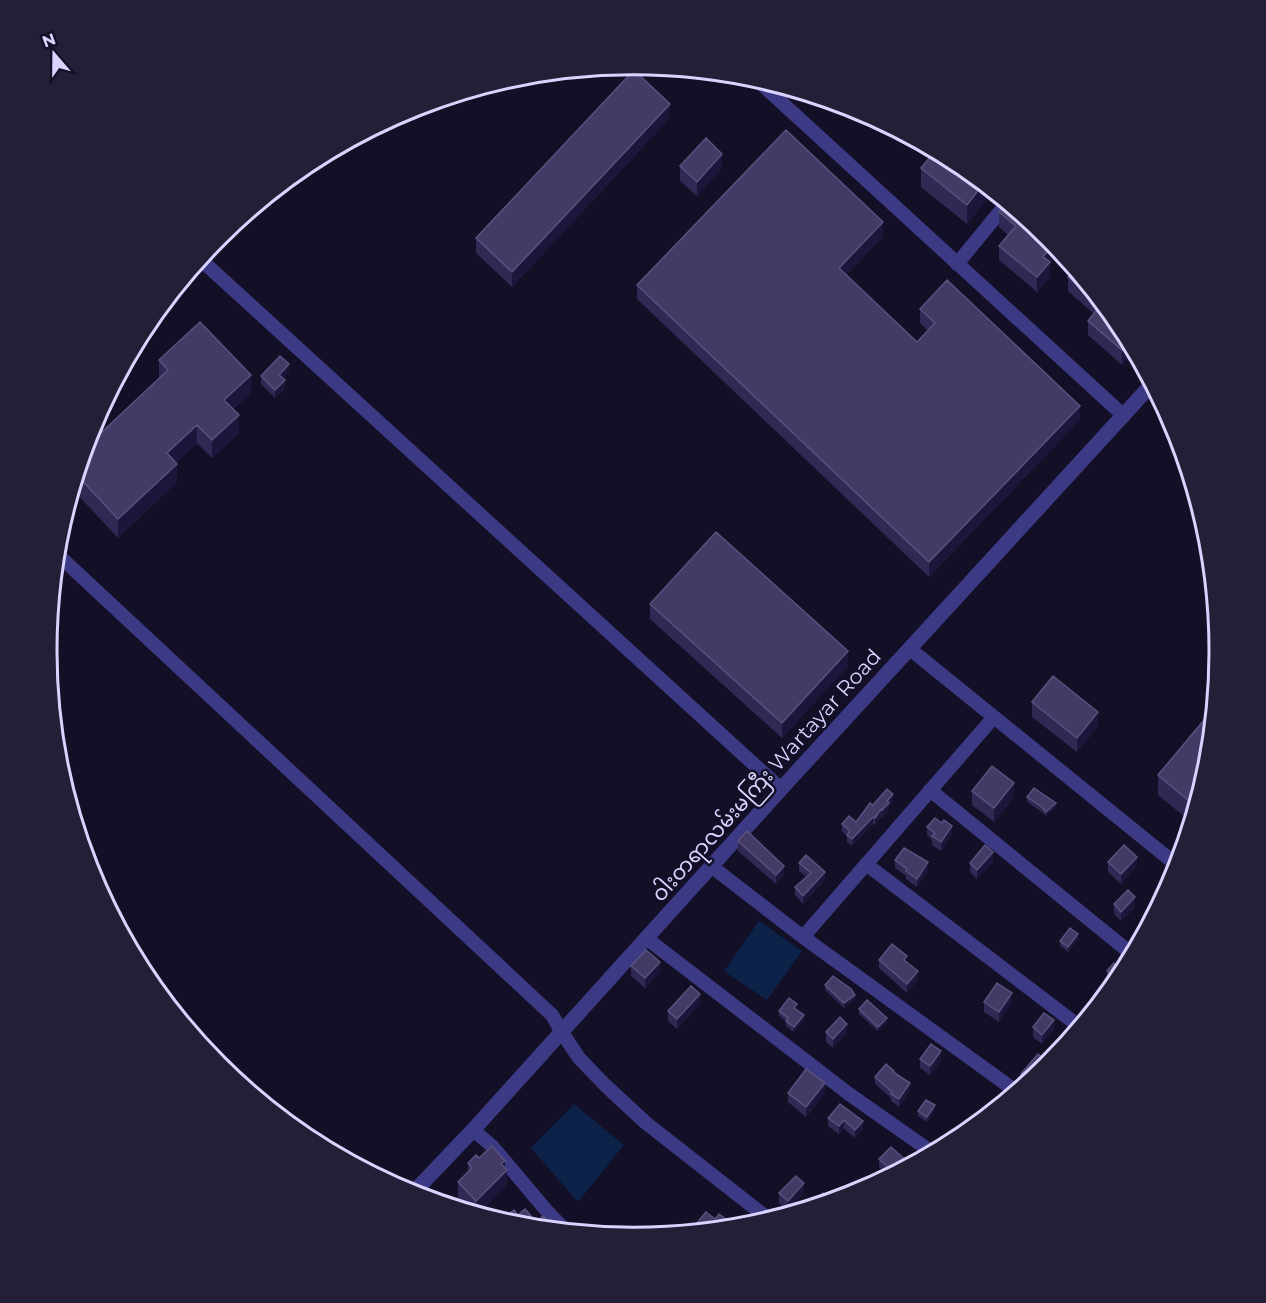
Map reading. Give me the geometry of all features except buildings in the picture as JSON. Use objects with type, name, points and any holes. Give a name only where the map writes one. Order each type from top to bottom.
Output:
[{"type":"street","points":[[771,93],[1124,416]]},
{"type":"street","points":[[957,264],[1002,209]]},
{"type":"street","points":[[207,265],[782,789]]},
{"type":"street","name":"ဝါးတရာလမ်းမကြီး Wartayar Road","points":[[419,1186],[473,1130],[1146,390]]},
{"type":"street","points":[[64,561],[552,1015],[579,1058],[646,1123],[761,1213]]},
{"type":"street","points":[[910,649],[1170,859]]},
{"type":"street","points":[[803,937],[994,717]]},
{"type":"street","points":[[930,790],[1126,949]]},
{"type":"street","points":[[866,864],[1073,1022]]},
{"type":"street","points":[[711,867],[803,937],[1010,1087]]},
{"type":"street","points":[[646,938],[849,1094],[925,1147]]},
{"type":"street","points":[[473,1130],[492,1146],[558,1223]]},
{"type":"water","points":[[759,921],[802,951],[767,1000],[724,971]]},
{"type":"water","points":[[574,1104],[624,1145],[578,1202],[531,1148]]}]
